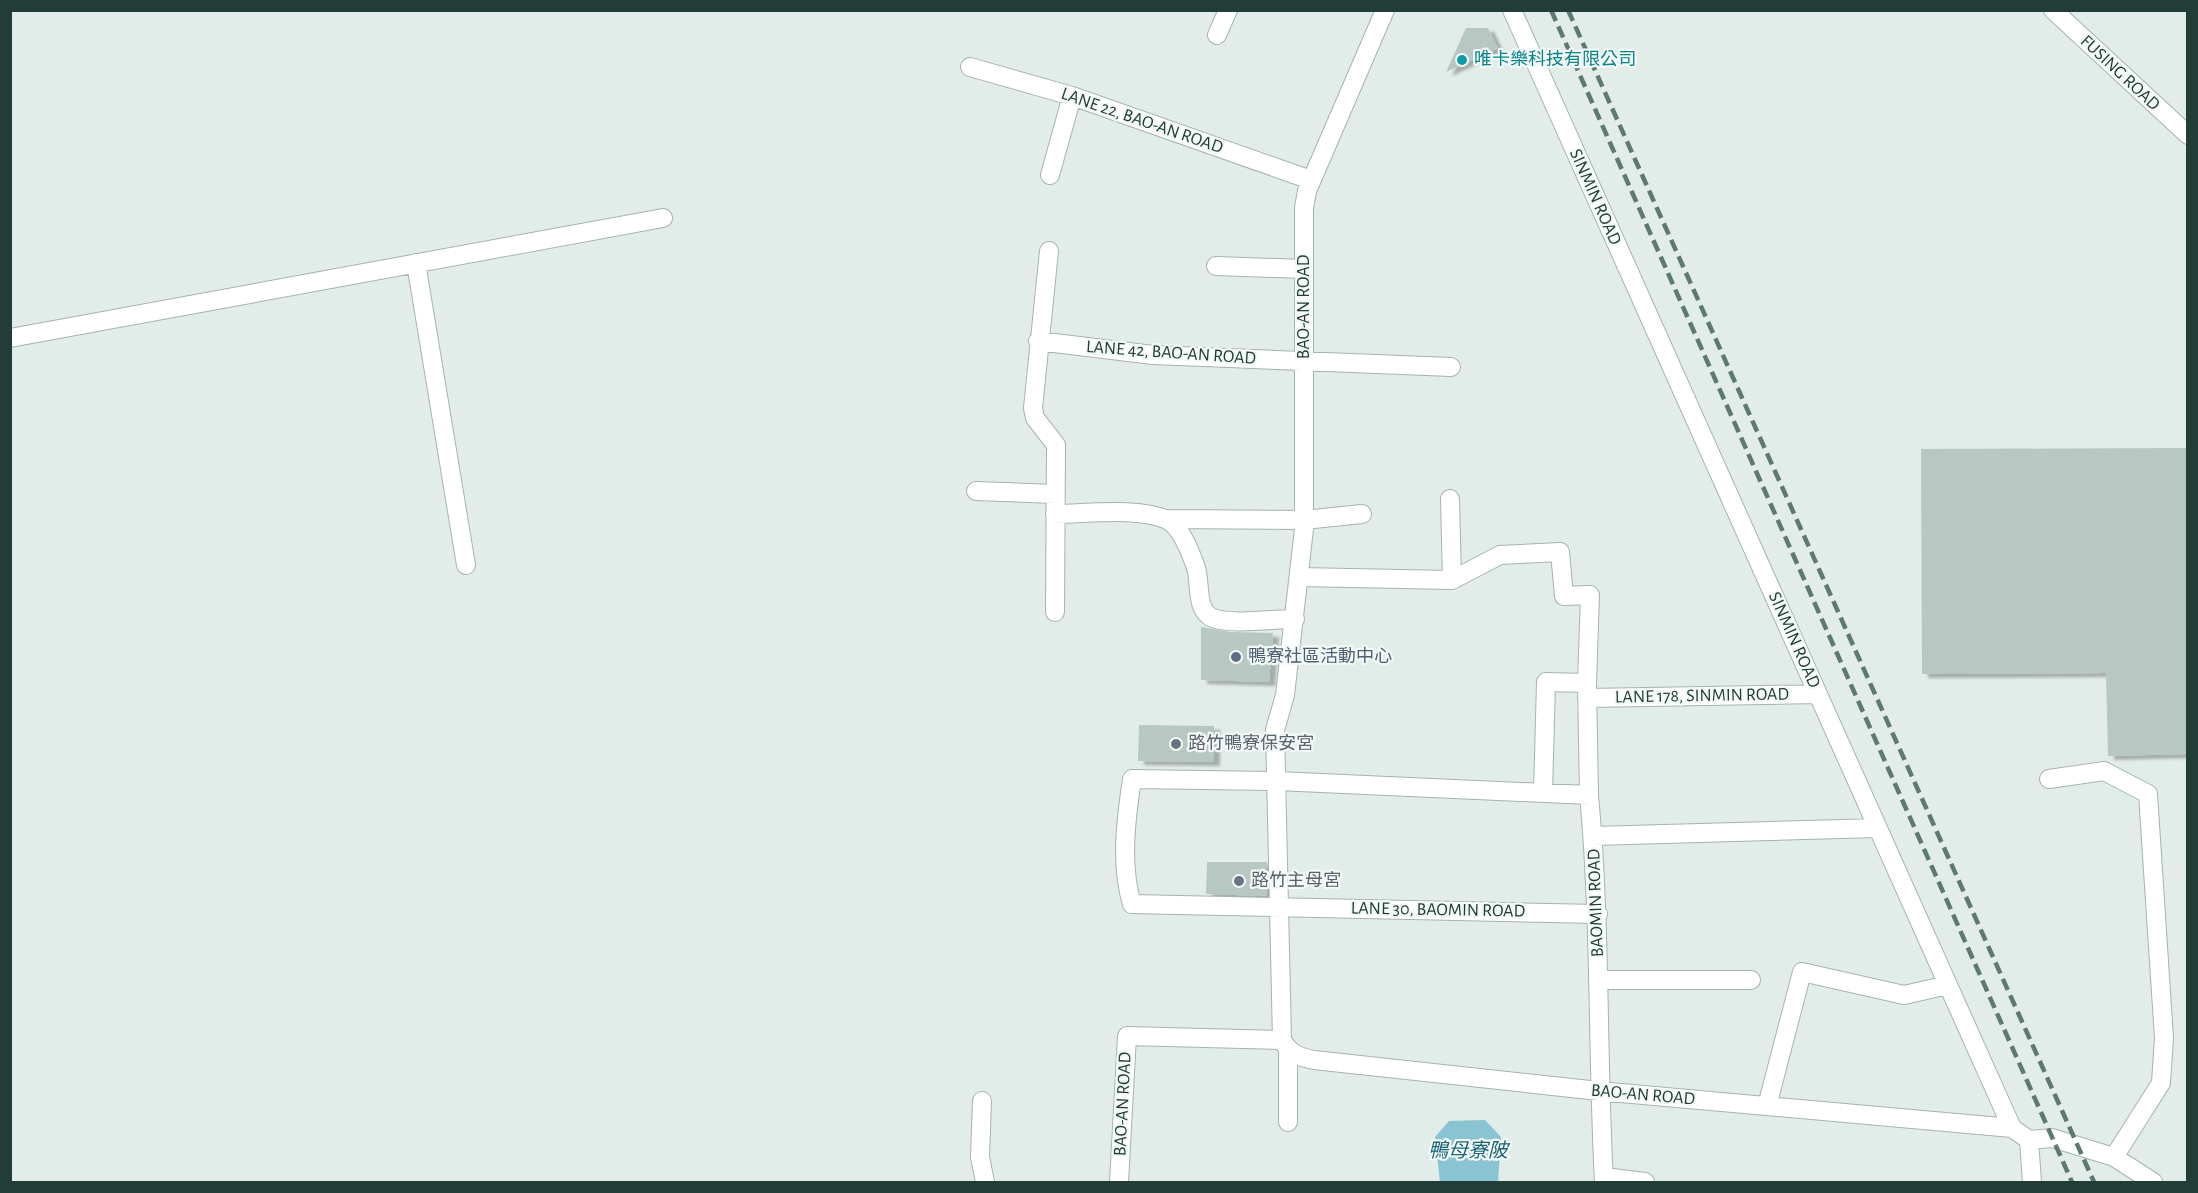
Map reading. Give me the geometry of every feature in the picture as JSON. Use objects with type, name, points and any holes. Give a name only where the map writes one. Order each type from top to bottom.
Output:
[{"type":"street","points":[[1217,34],[1228,10]]},
{"type":"street","name":"BAO-AN ROAD","points":[[1285,1045],[1275,730],[1285,695],[1304,520],[1304,208],[1311,180],[1385,10]]},
{"type":"street","name":"SINMIN ROAD","points":[[1512,10],[2012,1128]]},
{"type":"street","name":"FUSING ROAD","points":[[2054,10],[2187,135]]},
{"type":"street","name":"LANE 22, BAO-AN ROAD","points":[[970,67],[1072,96],[1311,180]]},
{"type":"street","points":[[1050,175],[1072,96]]},
{"type":"street","points":[[10,338],[663,218]]},
{"type":"street","points":[[1049,251],[1038,341],[1034,408],[1035,418],[1056,445],[1055,612]]},
{"type":"street","points":[[416,263],[466,565]]},
{"type":"street","points":[[1216,266],[1304,268]]},
{"type":"street","name":"LANE 42, BAO-AN ROAD","points":[[1038,341],[1153,355],[1451,367]]},
{"type":"street","points":[[976,491],[1055,494]]},
{"type":"street","points":[[1450,499],[1452,580]]},
{"type":"street","points":[[1055,514],[1147,514],[1165,519],[1175,524],[1196,568],[1204,612],[1212,618],[1226,620],[1295,619]]},
{"type":"street","points":[[1165,519],[1304,520],[1362,514]]},
{"type":"street","points":[[1299,577],[1452,580],[1500,555],[1560,552],[1564,596],[1590,595],[1587,691],[1589,795],[1593,836]]},
{"type":"street","name":"LANE 178, SINMIN ROAD","points":[[1543,793],[1546,682],[1587,691],[1818,693]]},
{"type":"street","points":[[2049,779],[2104,771],[2148,794],[2164,1038],[2161,1083],[2114,1157]]},
{"type":"street","points":[[1279,906],[1132,904],[1125,884],[1127,811],[1132,779],[1277,781],[1589,795]]},
{"type":"street","name":"BAOMIN ROAD","points":[[1604,1180],[1599,1091],[1598,914],[1593,836],[1878,828]]},
{"type":"street","name":"LANE 30, BAOMIN ROAD","points":[[1279,906],[1598,914]]},
{"type":"street","points":[[1767,1106],[1802,972],[1904,995],[1948,985]]},
{"type":"street","points":[[1598,980],[1751,980]]},
{"type":"street","name":"BAO-AN ROAD","points":[[1119,1182],[1127,1036],[1285,1045],[1299,1057],[1314,1060],[1599,1091],[2012,1128]]},
{"type":"street","points":[[1285,1045],[1288,1122]]},
{"type":"street","points":[[982,1101],[980,1156],[985,1182]]},
{"type":"street","points":[[2012,1128],[2029,1140],[2052,1138],[2114,1157],[2153,1182]]},
{"type":"street","points":[[2029,1140],[2032,1182]]},
{"type":"street","points":[[1604,1180],[1646,1182]]},
{"type":"water","name":"鴨母寮陂","points":[[1485,1120],[1501,1137],[1498,1182],[1440,1182],[1435,1137],[1449,1121]]},
{"type":"building","name":"唯卡樂科技有限公司","points":[[1466,28],[1488,28],[1498,48],[1446,72]]},
{"type":"building","points":[[2187,448],[2187,754],[2108,756],[2106,673],[1922,674],[1921,449]]},
{"type":"building","name":"鴨寮社區活動中心","points":[[1201,627],[1230,632],[1273,633],[1269,682],[1201,680]]},
{"type":"building","name":"路竹鴨寮保安宮","points":[[1139,725],[1214,726],[1214,762],[1138,761]]},
{"type":"building","name":"路竹主母宮","points":[[1207,862],[1267,862],[1267,896],[1206,894]]},
{"type":"railway","points":[[1551,10],[2072,1182]]},
{"type":"railway","points":[[1568,10],[2094,1182]]},
{"type":"place","name":"唯卡樂科技有限公司","points":[[1462,60]]},
{"type":"place","name":"鴨寮社區活動中心","points":[[1236,657]]},
{"type":"place","name":"路竹鴨寮保安宮","points":[[1176,744]]},
{"type":"place","name":"路竹主母宮","points":[[1239,881]]}]
